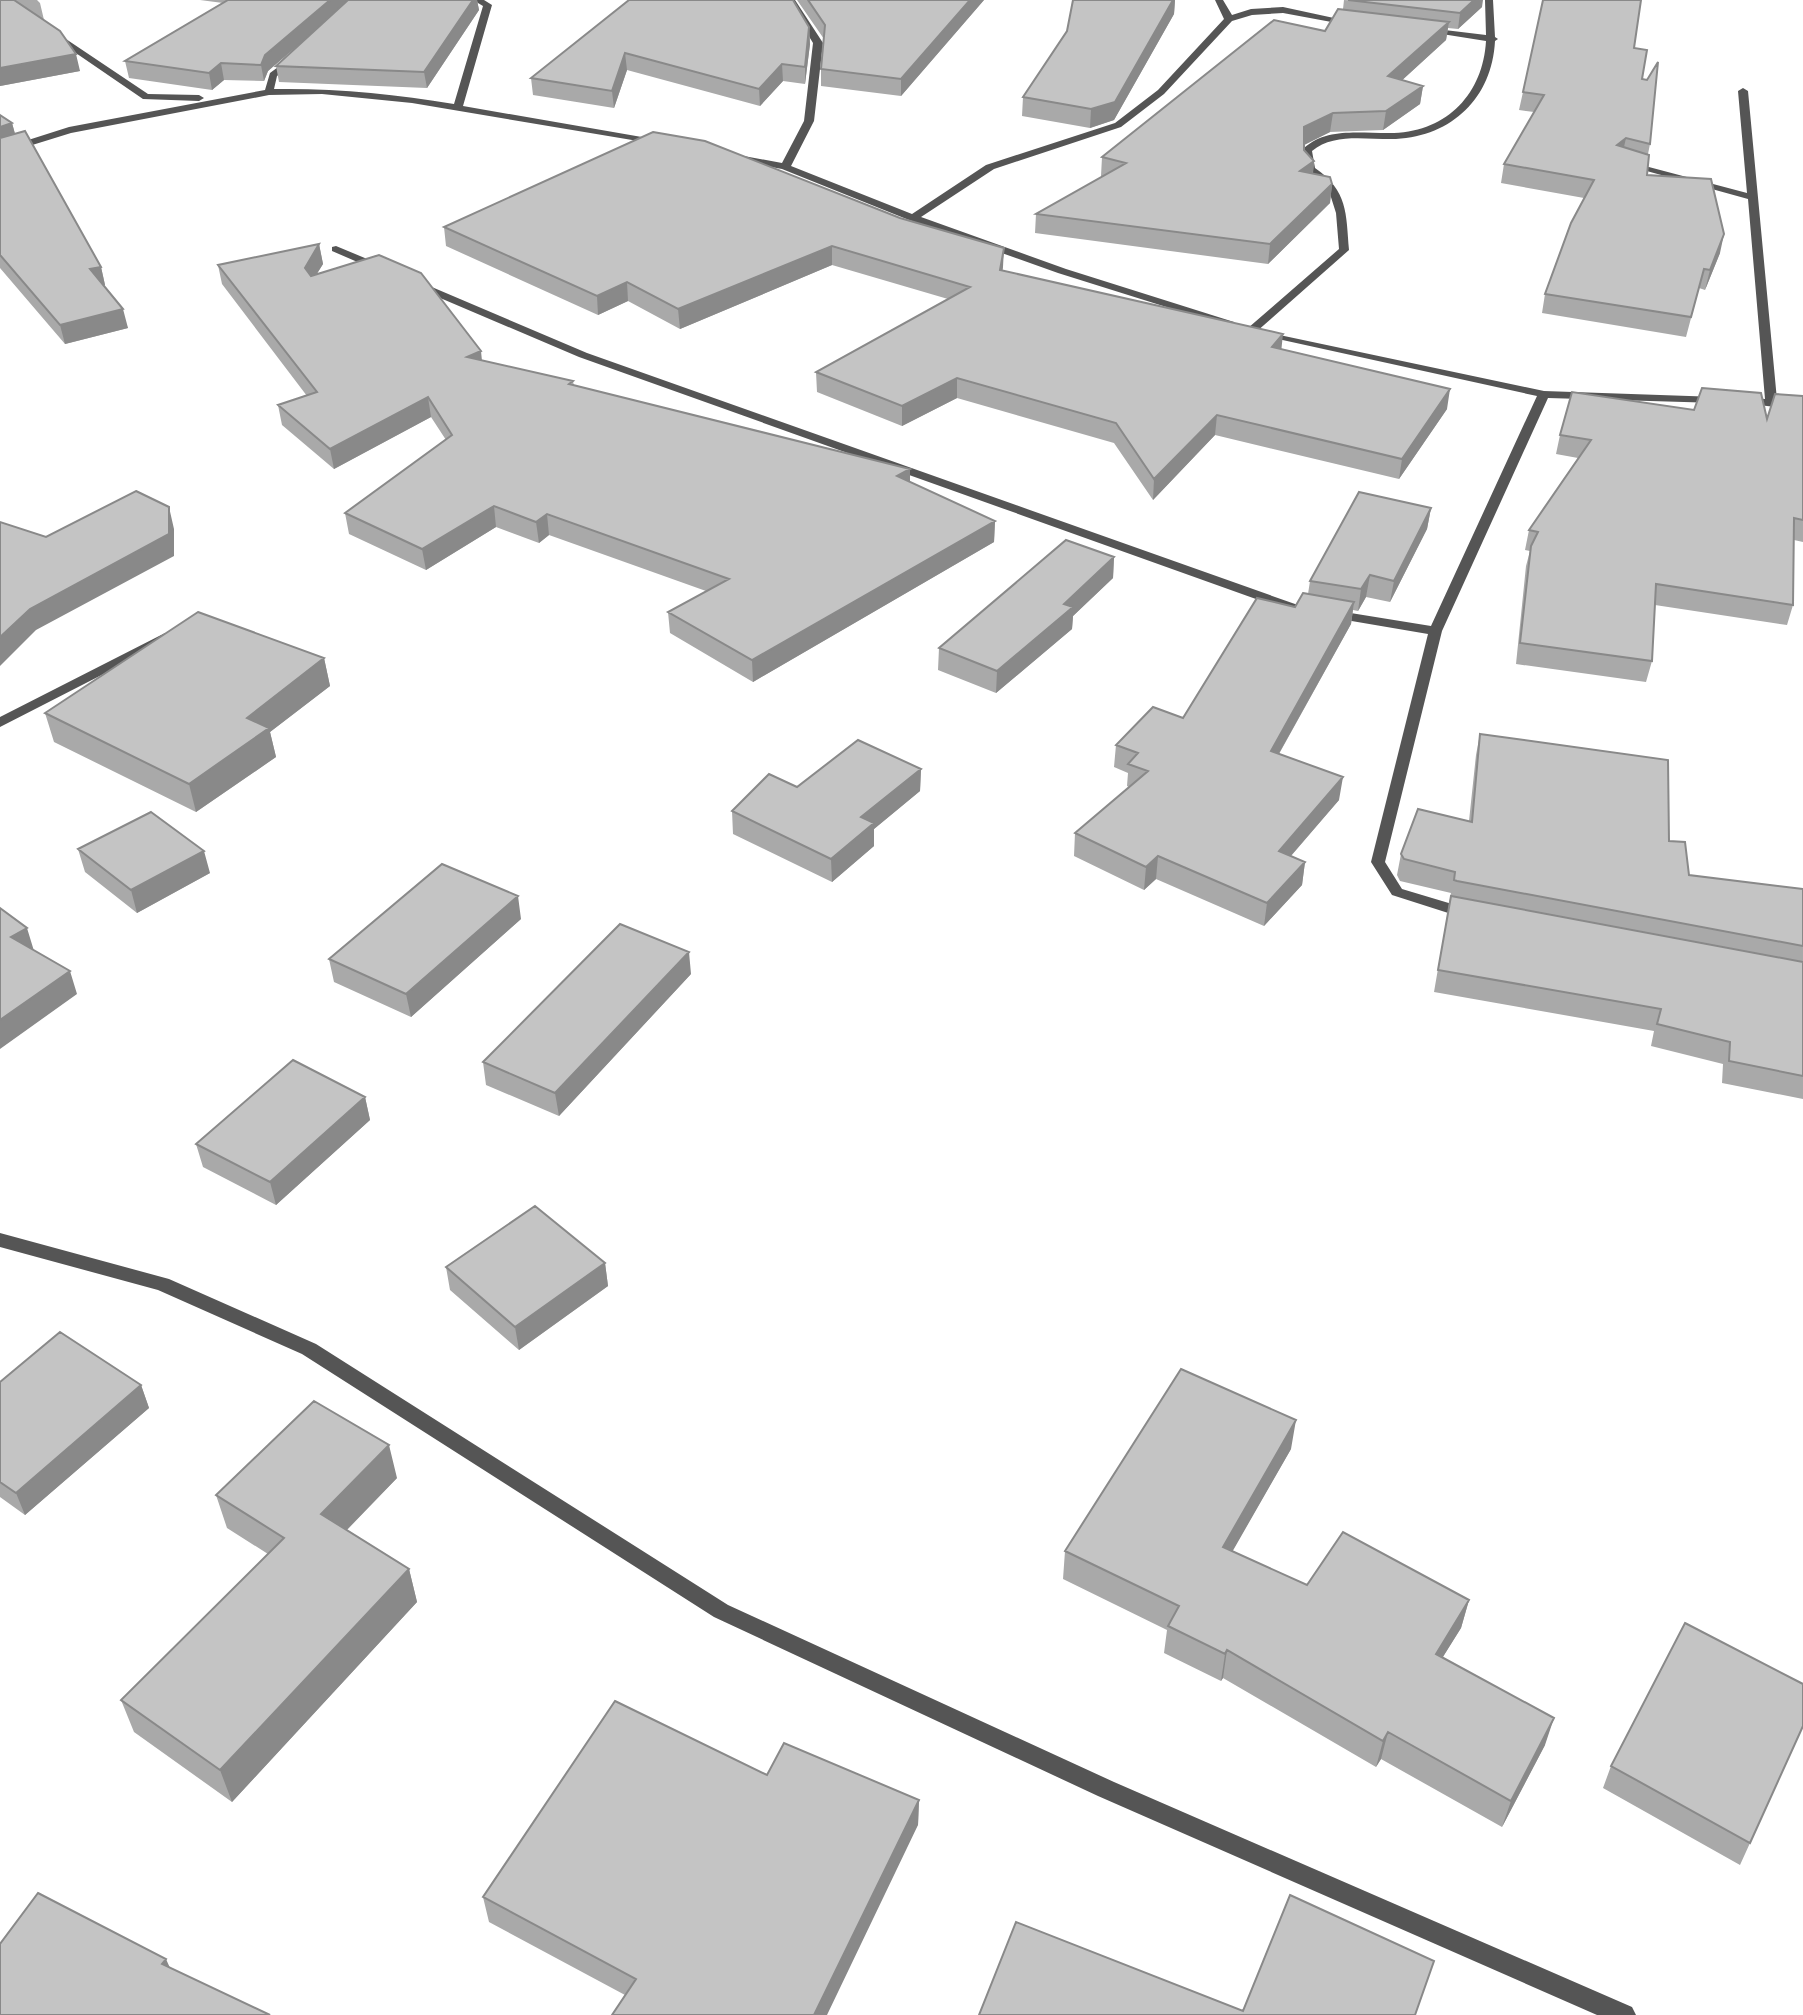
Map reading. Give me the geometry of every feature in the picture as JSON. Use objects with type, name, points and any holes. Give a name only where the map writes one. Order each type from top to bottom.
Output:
[{"type":"street","points":[[458,107],[488,5],[477,0]]},
{"type":"street","points":[[785,167],[809,121],[818,43],[791,0]]},
{"type":"street","points":[[1219,0],[1229,19]]},
{"type":"street","points":[[1252,330],[1344,250],[1339,193],[1327,179],[1310,169],[1307,150],[1312,143],[1361,136],[1408,135],[1446,123],[1470,104],[1488,72],[1493,39],[1489,0]]},
{"type":"street","points":[[913,218],[990,167],[1118,125],[1161,92],[1229,19],[1251,12],[1283,10],[1358,23]]},
{"type":"street","points":[[42,26],[146,97],[229,99]]},
{"type":"street","points":[[1416,29],[1493,39]]},
{"type":"street","points":[[269,92],[273,75],[297,54]]},
{"type":"street","points":[[0,152],[69,130],[229,99],[269,92],[322,91],[458,107],[676,146]]},
{"type":"street","points":[[1743,91],[1771,402]]},
{"type":"street","points":[[112,122],[146,97]]},
{"type":"street","points":[[723,155],[785,167],[913,218],[1062,271],[1252,330],[1544,394],[1771,402],[1803,406]]},
{"type":"street","points":[[1621,162],[1752,197]]},
{"type":"street","points":[[336,249],[394,274]]},
{"type":"street","points":[[409,280],[583,355],[1292,607],[1435,631]]},
{"type":"street","points":[[1488,917],[1450,910],[1397,892],[1378,862],[1435,631],[1544,394]]},
{"type":"street","points":[[0,723],[184,627]]},
{"type":"street","points":[[0,1240],[163,1284],[309,1349],[721,1611],[1106,1789],[1624,2015]]},
{"type":"building","points":[[0,0],[14,0],[60,31],[76,54],[0,68]]},
{"type":"building","points":[[228,0],[330,0],[265,55],[261,65],[221,63],[209,73],[125,61]]},
{"type":"building","points":[[348,0],[473,0],[424,72],[276,66]]},
{"type":"building","points":[[629,0],[793,0],[809,27],[805,67],[782,64],[759,89],[625,53],[612,91],[531,78]]},
{"type":"building","points":[[808,0],[970,0],[901,79],[821,69],[825,25]]},
{"type":"building","points":[[1073,0],[1173,0],[1115,102],[1091,109],[1023,97],[1067,31]]},
{"type":"building","points":[[1348,0],[1474,0],[1460,13]]},
{"type":"building","points":[[1543,0],[1641,0],[1634,48],[1647,50],[1642,79],[1647,80],[1658,62],[1650,144],[1626,138],[1617,145],[1649,155],[1647,175],[1711,179],[1724,234],[1710,270],[1704,269],[1691,317],[1545,294],[1571,223],[1594,180],[1504,164],[1544,95],[1523,92]]},
{"type":"building","points":[[1338,9],[1449,22],[1388,76],[1423,86],[1386,111],[1333,113],[1304,127],[1304,150],[1314,161],[1300,171],[1330,177],[1332,184],[1270,244],[1036,214],[1126,163],[1102,157],[1274,20],[1325,31]]},
{"type":"building","points":[[0,115],[12,123],[0,127]]},
{"type":"building","points":[[25,131],[101,267],[90,269],[123,309],[60,325],[0,255],[0,138]]},
{"type":"building","points":[[653,132],[705,141],[900,218],[1004,248],[1000,270],[1283,334],[1272,347],[1450,389],[1402,459],[1217,415],[1154,479],[1116,423],[957,378],[902,406],[816,372],[970,287],[832,246],[678,309],[627,282],[597,296],[444,227]]},
{"type":"building","points":[[319,244],[305,268],[311,276],[379,255],[421,273],[481,351],[467,357],[573,381],[569,384],[910,469],[897,476],[995,521],[752,660],[668,612],[729,579],[547,514],[536,522],[494,506],[422,549],[345,513],[452,435],[428,397],[330,449],[278,405],[317,392],[218,265]]},
{"type":"building","points":[[1702,388],[1761,393],[1767,419],[1775,394],[1803,396],[1803,520],[1794,518],[1793,605],[1656,584],[1652,661],[1520,643],[1531,546],[1538,532],[1529,530],[1591,440],[1560,435],[1572,392],[1694,410]]},
{"type":"building","points":[[136,491],[169,507],[169,534],[30,609],[0,637],[0,522],[46,537]]},
{"type":"building","points":[[1359,492],[1431,508],[1394,581],[1370,575],[1361,589],[1310,581]]},
{"type":"building","points":[[1066,540],[1114,557],[1064,604],[1073,607],[997,671],[939,648]]},
{"type":"building","points":[[1303,593],[1354,602],[1271,751],[1343,777],[1279,851],[1305,862],[1267,903],[1158,856],[1146,867],[1075,833],[1148,771],[1128,764],[1138,753],[1116,745],[1153,707],[1183,718],[1257,598],[1295,607]]},
{"type":"building","points":[[198,612],[324,658],[247,718],[269,728],[189,784],[45,713]]},
{"type":"building","points":[[1480,734],[1668,760],[1669,841],[1685,842],[1689,875],[1803,889],[1803,946],[1457,881],[1454,880],[1455,872],[1404,859],[1401,854],[1418,809],[1472,822]]},
{"type":"building","points":[[858,740],[921,769],[861,817],[874,823],[831,859],[732,811],[769,774],[797,787]]},
{"type":"building","points":[[151,812],[204,851],[131,890],[78,849]]},
{"type":"building","points":[[442,864],[518,896],[406,994],[329,959]]},
{"type":"building","points":[[1451,896],[1803,962],[1803,1076],[1729,1061],[1730,1042],[1657,1024],[1661,1009],[1438,970]]},
{"type":"building","points":[[0,908],[27,928],[11,937],[70,971],[0,1020]]},
{"type":"building","points":[[620,924],[689,952],[555,1093],[483,1062]]},
{"type":"building","points":[[293,1060],[365,1097],[270,1182],[196,1144]]},
{"type":"building","points":[[535,1206],[605,1263],[515,1327],[446,1267]]},
{"type":"building","points":[[60,1332],[141,1385],[16,1493],[0,1482],[0,1382]]},
{"type":"building","points":[[1181,1369],[1296,1420],[1223,1547],[1307,1585],[1343,1532],[1469,1600],[1436,1654],[1554,1718],[1511,1801],[1388,1732],[1383,1741],[1227,1650],[1225,1654],[1168,1626],[1179,1606],[1065,1551]]},
{"type":"building","points":[[314,1401],[389,1445],[321,1514],[409,1569],[220,1770],[121,1700],[284,1538],[216,1495]]},
{"type":"building","points":[[1685,1623],[1803,1684],[1803,1726],[1750,1843],[1611,1766]]},
{"type":"building","points":[[615,1701],[767,1775],[784,1743],[919,1800],[814,2015],[612,2015],[636,1979],[483,1897]]},
{"type":"building","points":[[38,1893],[166,1959],[162,1964],[270,2015],[0,2015],[0,1944]]},
{"type":"building","points":[[1290,1895],[1434,1961],[1415,2015],[979,2015],[1016,1922],[1243,2011]]}]
